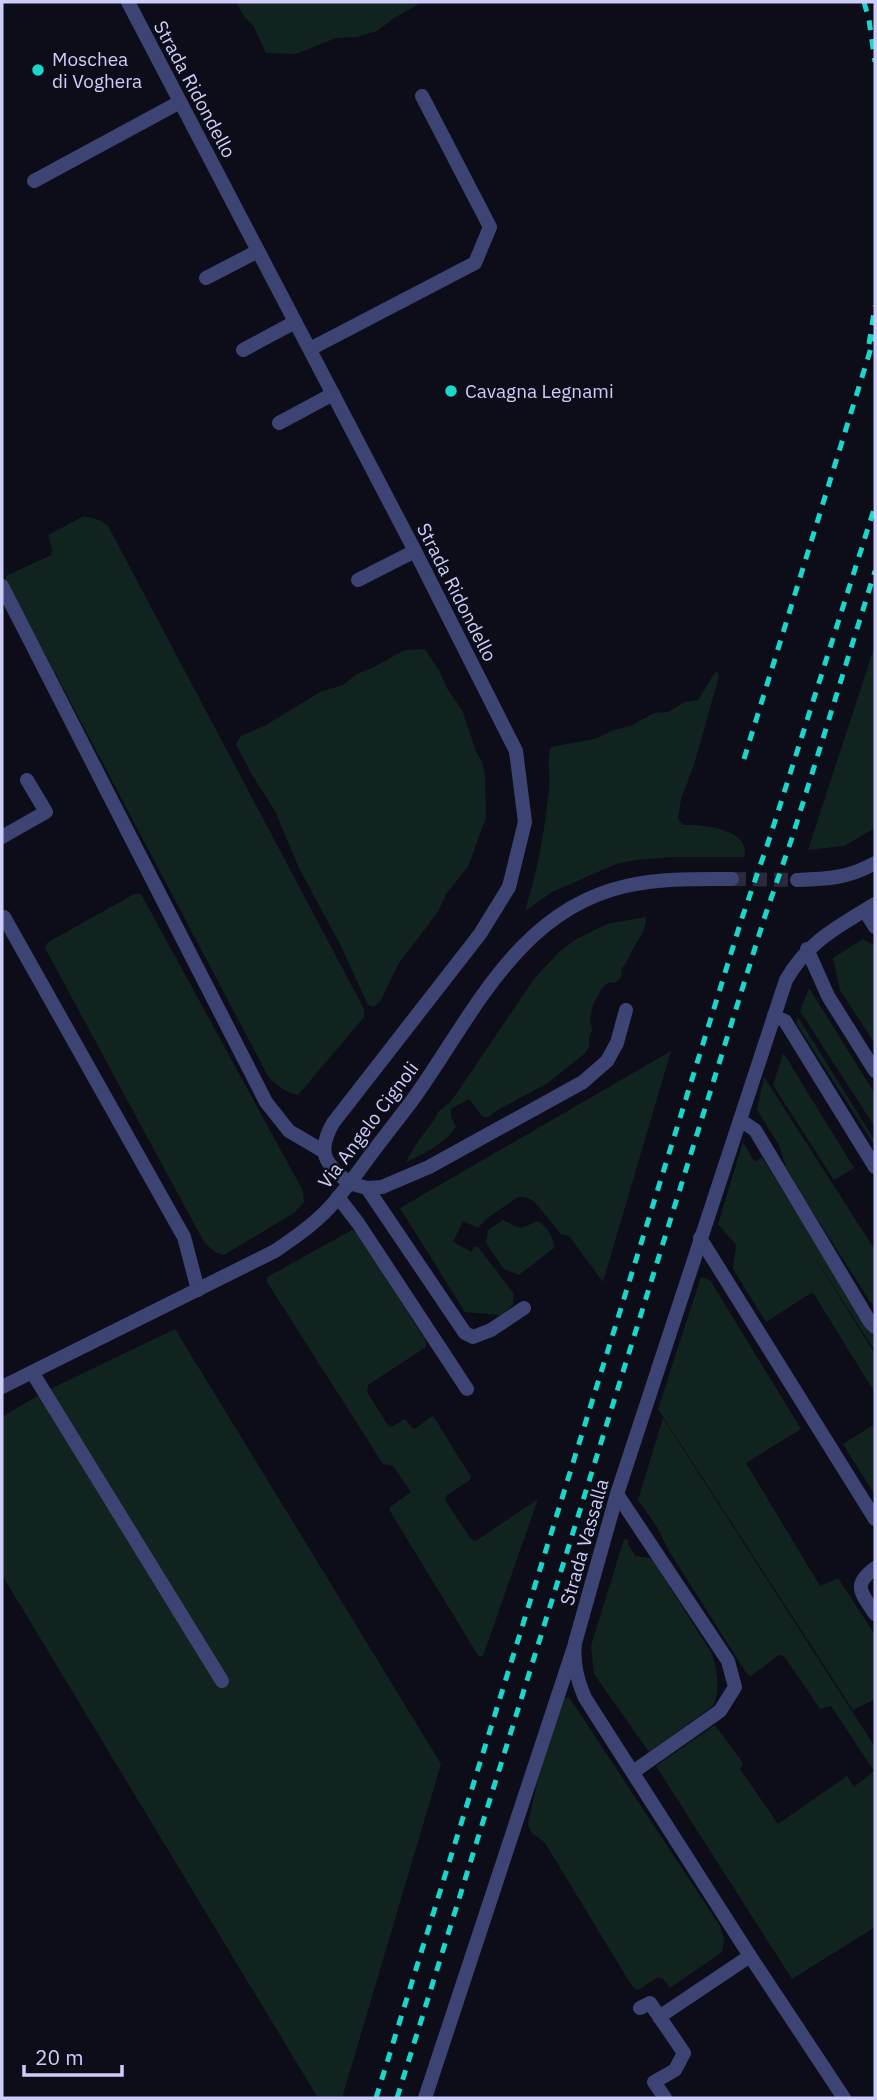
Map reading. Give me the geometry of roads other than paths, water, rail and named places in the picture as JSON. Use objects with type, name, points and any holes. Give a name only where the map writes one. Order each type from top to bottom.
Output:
[{"type":"street","name":"Strada Ridondello","points":[[128,2],[415,551],[516,751],[525,822],[509,887],[480,934],[333,1123],[325,1137],[323,1151]]},
{"type":"street","points":[[310,349],[475,263],[491,227],[422,96]]},
{"type":"street","points":[[34,181],[180,102]]},
{"type":"street","points":[[206,278],[258,251]]},
{"type":"street","points":[[243,350],[295,322]]},
{"type":"street","points":[[279,423],[333,394]]},
{"type":"street","points":[[358,579],[415,551]]},
{"type":"street","points":[[2,586],[266,1102],[289,1131],[323,1151],[326,1162],[349,1183],[367,1188],[382,1187],[429,1167],[583,1082],[607,1061],[617,1043],[626,1010]]},
{"type":"street","points":[[2,837],[46,812],[27,780]]},
{"type":"street","points":[[797,880],[851,875],[875,863]]},
{"type":"street","name":"Via Angelo Cignoli","points":[[2,1387],[275,1251],[302,1232],[338,1197],[421,1088],[503,966],[552,920],[587,900],[624,886],[663,880],[732,879]]},
{"type":"street","points":[[875,927],[870,908],[823,936],[807,950],[828,996],[875,1071]]},
{"type":"street","points":[[3,916],[184,1237],[198,1290]]},
{"type":"street","name":"Strada Vassalla","points":[[807,950],[796,962],[786,980],[774,1016],[617,1494],[575,1643],[574,1656],[578,1682],[585,1698],[844,2098]]},
{"type":"street","points":[[774,1016],[785,1021],[875,1167]]},
{"type":"street","points":[[740,1120],[755,1130],[875,1327]]},
{"type":"street","points":[[367,1188],[465,1333],[473,1338],[491,1330],[524,1308]]},
{"type":"street","points":[[338,1197],[358,1223],[467,1389]]},
{"type":"street","points":[[701,1238],[875,1519]]},
{"type":"street","points":[[32,1372],[222,1681]]},
{"type":"street","points":[[617,1494],[728,1661],[735,1687],[720,1711],[633,1772]]},
{"type":"street","points":[[875,1568],[860,1582],[861,1592],[875,1614]]},
{"type":"street","points":[[425,2098],[575,1643]]},
{"type":"street","points":[[659,2017],[750,1956]]},
{"type":"street","points":[[640,2008],[650,2003],[684,2053],[675,2070],[654,2082],[665,2098]]},
{"type":"tunnel","points":[[732,879],[797,880]]},
{"type":"railway","points":[[864,2],[875,62]]},
{"type":"railway","points":[[869,344],[875,306]]},
{"type":"railway","points":[[744,759],[875,335]]},
{"type":"railway","points":[[376,2098],[742,918],[875,506]]},
{"type":"railway","points":[[397,2098],[875,571]]},
{"type":"place","name":"Moschea di Voghera","points":[[38,70]]},
{"type":"place","name":"Cavagna Legnami","points":[[451,391]]}]
